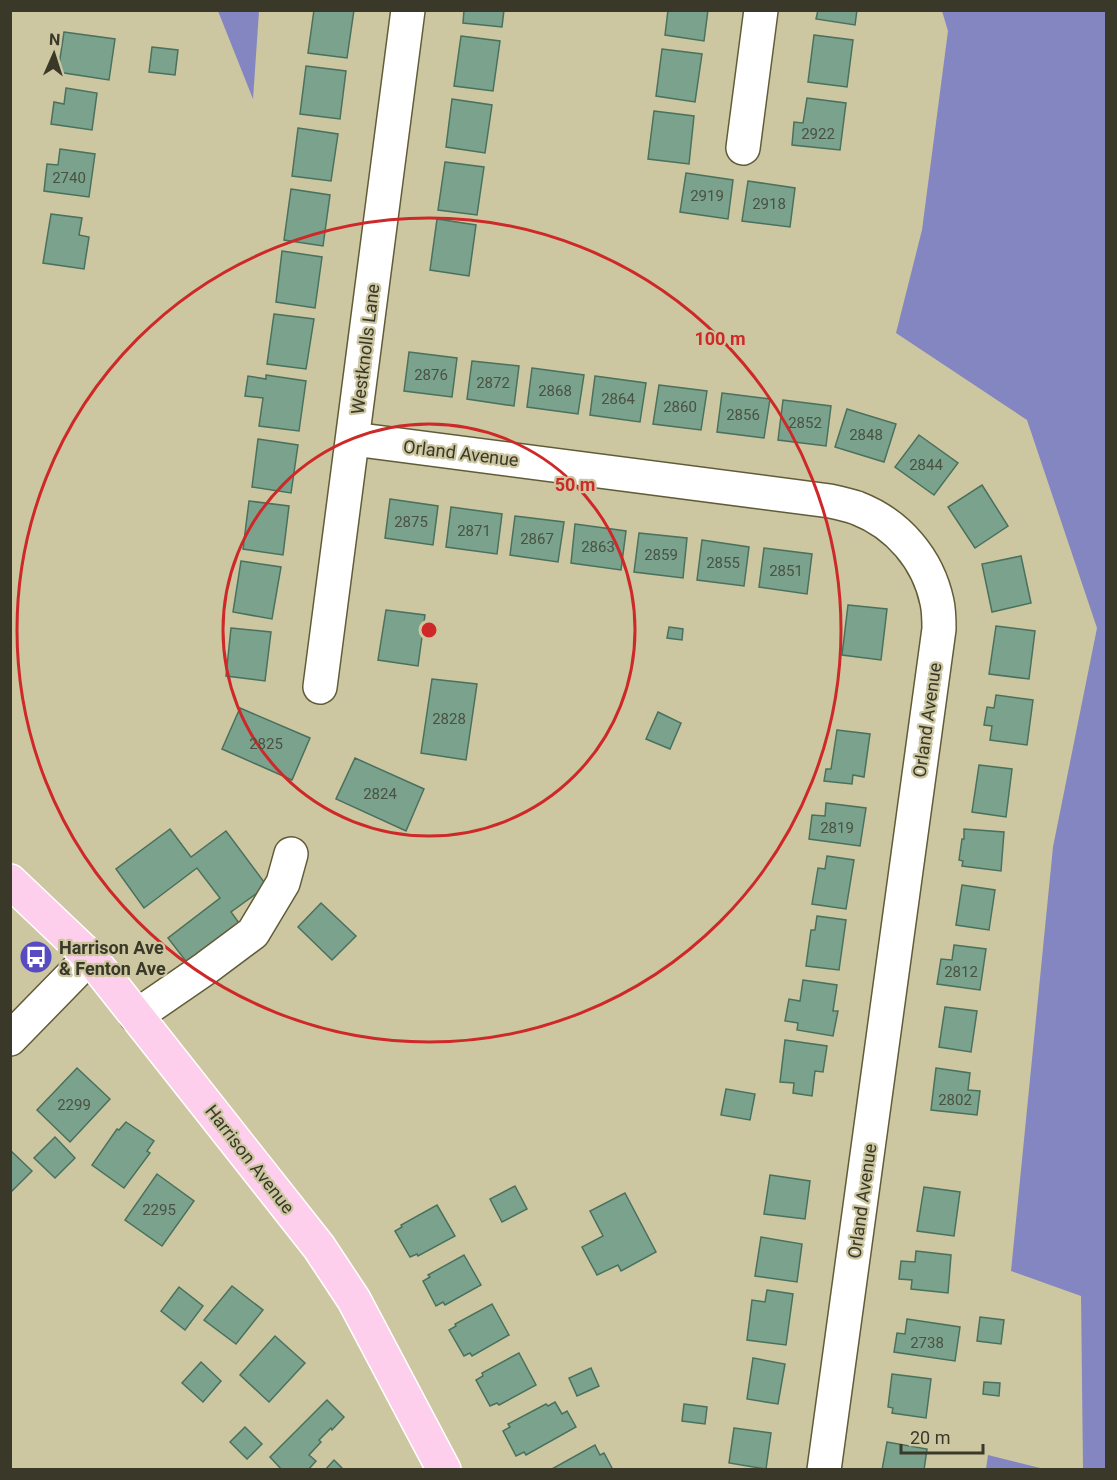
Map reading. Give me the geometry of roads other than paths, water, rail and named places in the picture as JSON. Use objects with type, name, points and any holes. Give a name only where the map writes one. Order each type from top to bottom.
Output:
[{"type":"main road","name":"Harrison Avenue","points":[[10,881],[90,957],[319,1247],[354,1300],[444,1470]]},
{"type":"street","name":"Westknolls Lane","points":[[320,687],[408,10]]},
{"type":"street","points":[[743,148],[761,10]]},
{"type":"street","name":"Orland Avenue","points":[[353,439],[830,501],[856,507],[880,519],[900,534],[918,555],[930,578],[937,603],[939,629],[824,1470]]},
{"type":"street","points":[[136,1016],[253,933],[283,883],[291,854]]},
{"type":"street","points":[[10,1039],[90,957]]},
{"type":"place","name":"Harrison Ave & Fenton Ave","points":[[36,957]]}]
